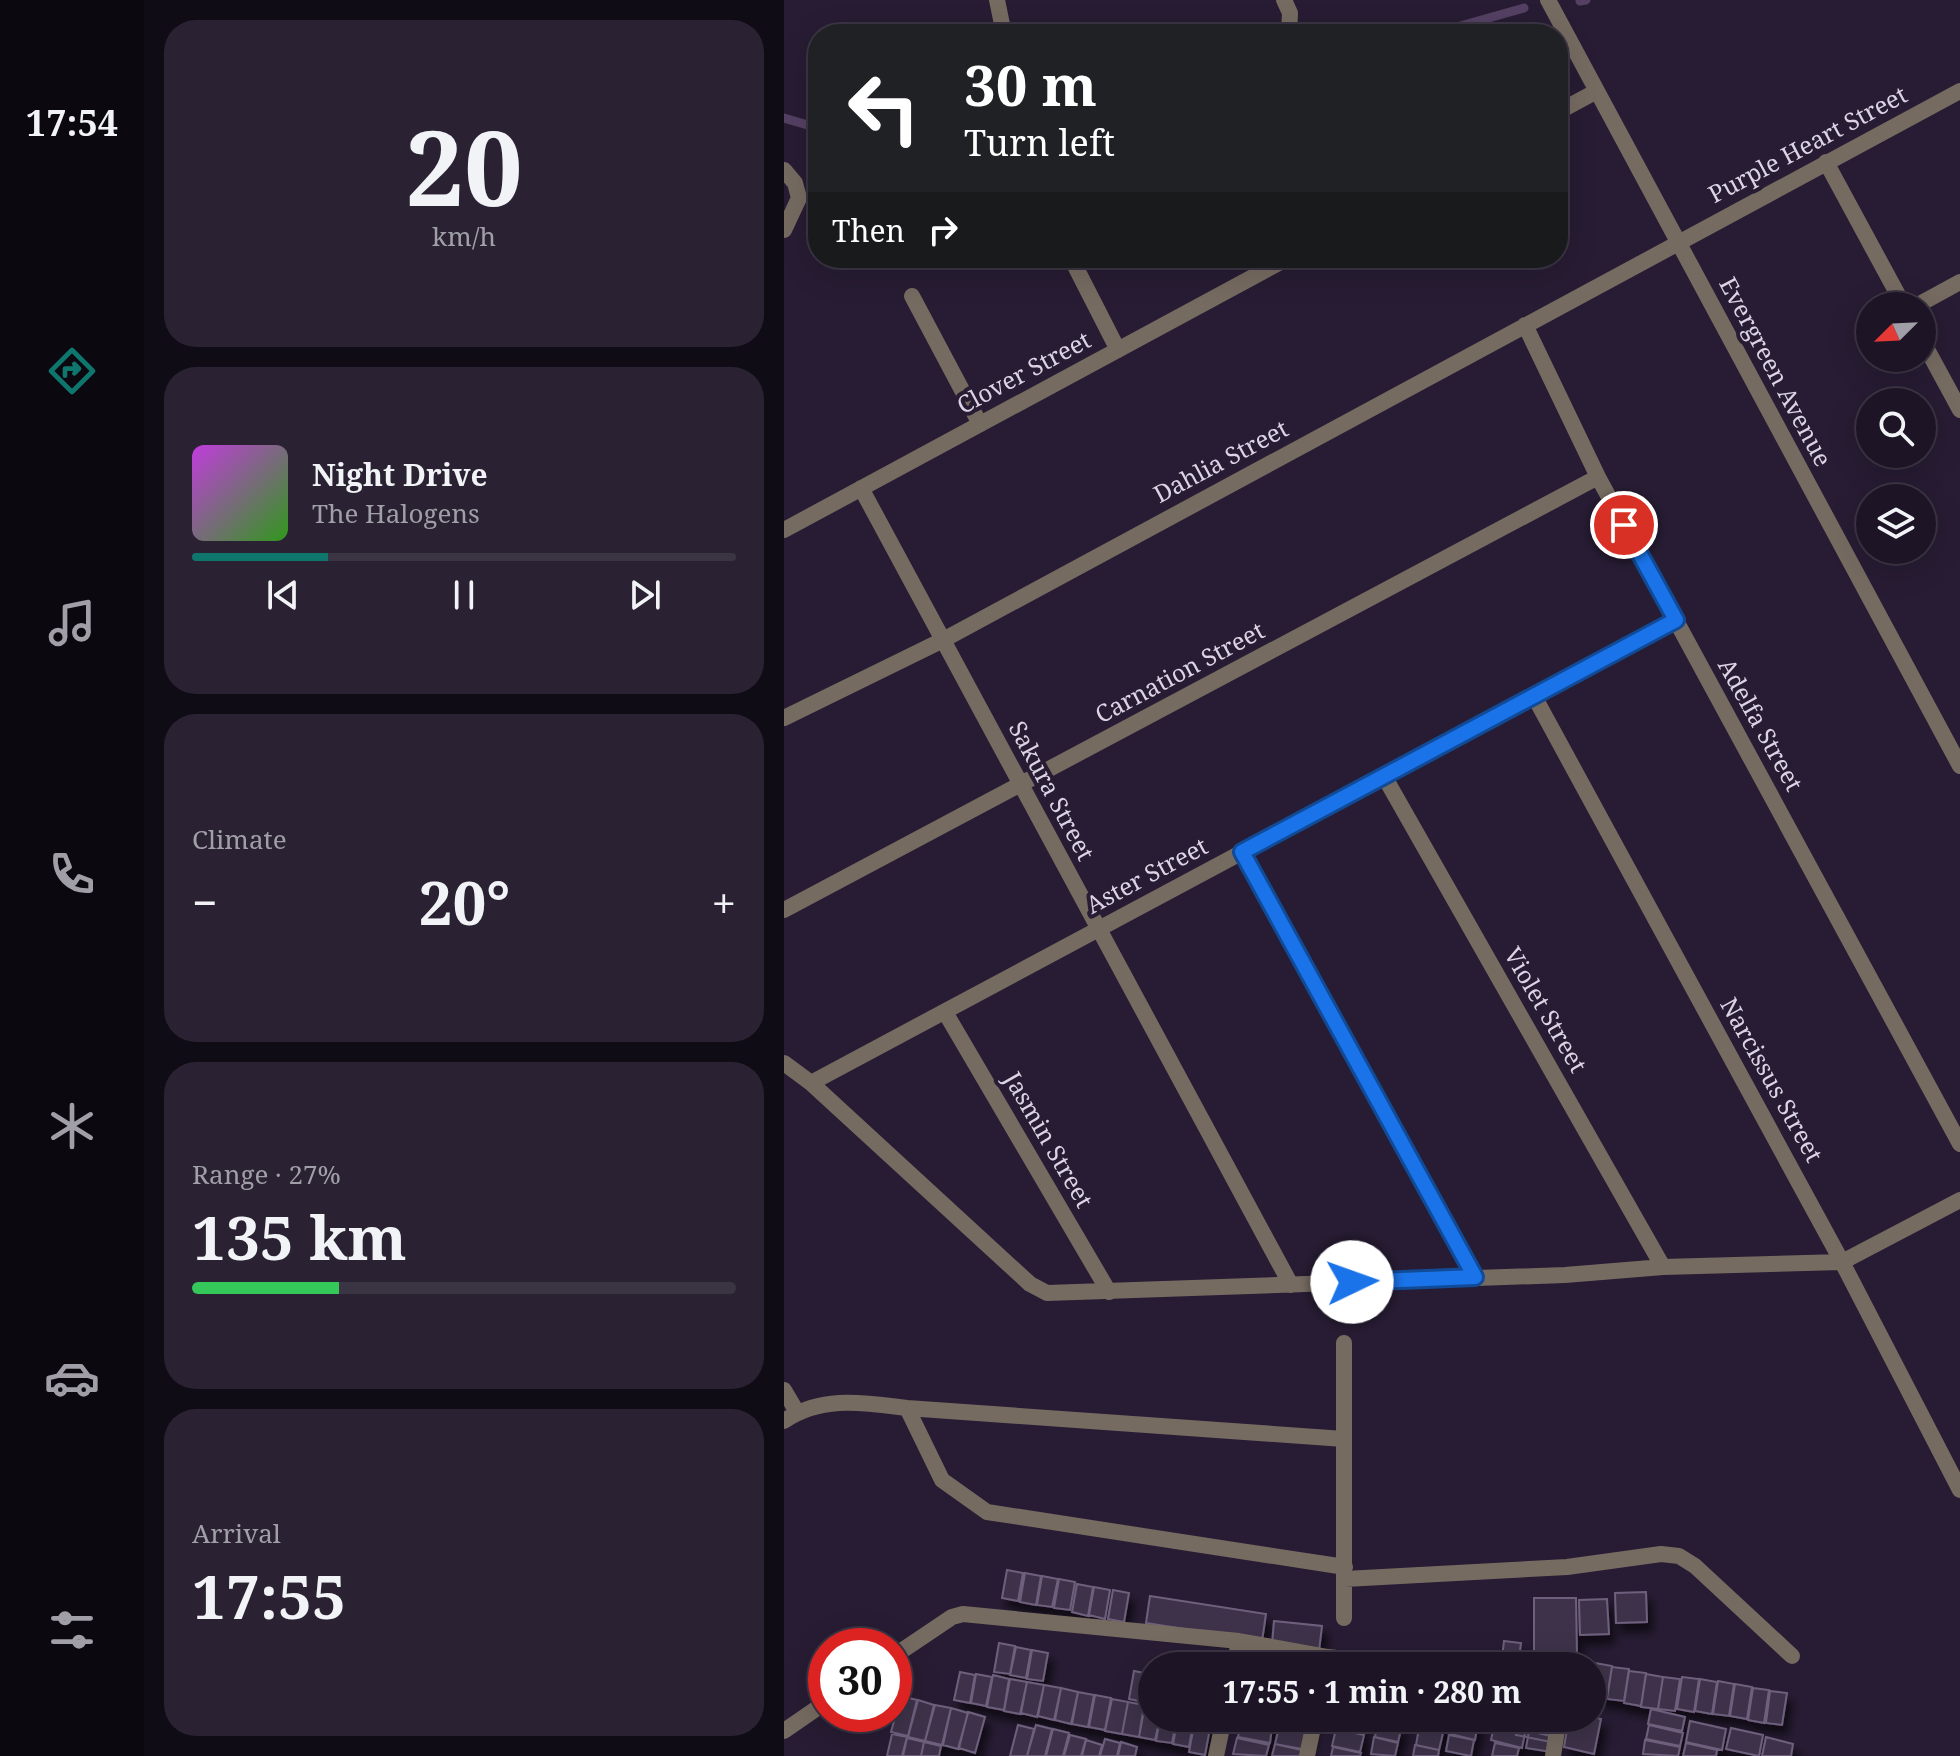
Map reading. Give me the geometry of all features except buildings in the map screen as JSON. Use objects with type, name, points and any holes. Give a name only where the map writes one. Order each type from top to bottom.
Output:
[{"type":"street","points":[[997,0],[1002,24]]},
{"type":"street","points":[[1284,0],[1290,13],[1289,24]]},
{"type":"street","name":"Evergreen Avenue","points":[[1548,0],[1561,24]]},
{"type":"street","name":"Evergreen Avenue","points":[[1568,37],[1960,766]]},
{"type":"street","points":[[1568,107],[1597,91]]},
{"type":"street","name":"Purple Heart Street","points":[[1678,242],[1960,91]]},
{"type":"street","points":[[1826,162],[1896,292]]},
{"type":"street","points":[[784,170],[795,183],[799,198],[784,230]]},
{"type":"street","name":"Dahlia Street","points":[[784,718],[943,640],[1678,242]]},
{"type":"street","points":[[1076,268],[1118,350]]},
{"type":"street","name":"Clover Street","points":[[784,530],[1270,268]]},
{"type":"street","points":[[1936,295],[1960,282]]},
{"type":"street","points":[[912,296],[980,424]]},
{"type":"street","name":"Adelfa Street","points":[[1525,325],[1598,477],[1960,1144]]},
{"type":"street","points":[[1936,366],[1960,410]]},
{"type":"street","name":"Carnation Street","points":[[784,910],[1598,477]]},
{"type":"street","name":"Sakura Street","points":[[861,488],[1291,1285]]},
{"type":"street","name":"Aster Street","points":[[811,1083],[1676,620]]},
{"type":"street","name":"Narcissus Street","points":[[1534,696],[1842,1262],[1960,1490]]},
{"type":"street","name":"Violet Street","points":[[1384,776],[1663,1267]]},
{"type":"street","points":[[1242,852],[1475,1277]]},
{"type":"street","name":"Jasmin Street","points":[[945,1012],[1109,1292]]},
{"type":"street","points":[[784,1063],[811,1083],[1030,1284],[1047,1293],[1842,1262],[1960,1200]]},
{"type":"street","points":[[1344,1343],[1344,1618]]},
{"type":"street","points":[[784,1390],[791,1417],[850,1401],[907,1408],[1344,1439]]},
{"type":"street","points":[[907,1408],[942,1480],[987,1512],[1345,1573],[1567,1567],[1661,1554],[1679,1556],[1695,1566],[1792,1656]]},
{"type":"street","points":[[912,1644],[952,1617],[963,1614],[1239,1641],[1286,1652]]},
{"type":"street","points":[[1237,1652],[1239,1641]]},
{"type":"street","points":[[784,1731],[808,1714]]},
{"type":"street","points":[[1216,1756],[1221,1732]]},
{"type":"street","points":[[1307,1756],[1312,1732]]},
{"type":"street","points":[[1553,1756],[1557,1732]]},
{"type":"waterway","points":[[1580,1],[1586,0]]},
{"type":"waterway","points":[[1467,24],[1524,8]]},
{"type":"waterway","points":[[784,118],[808,125]]},
{"type":"route","points":[[1352,1282],[1475,1277],[1242,852],[1676,620],[1624,525]]}]
